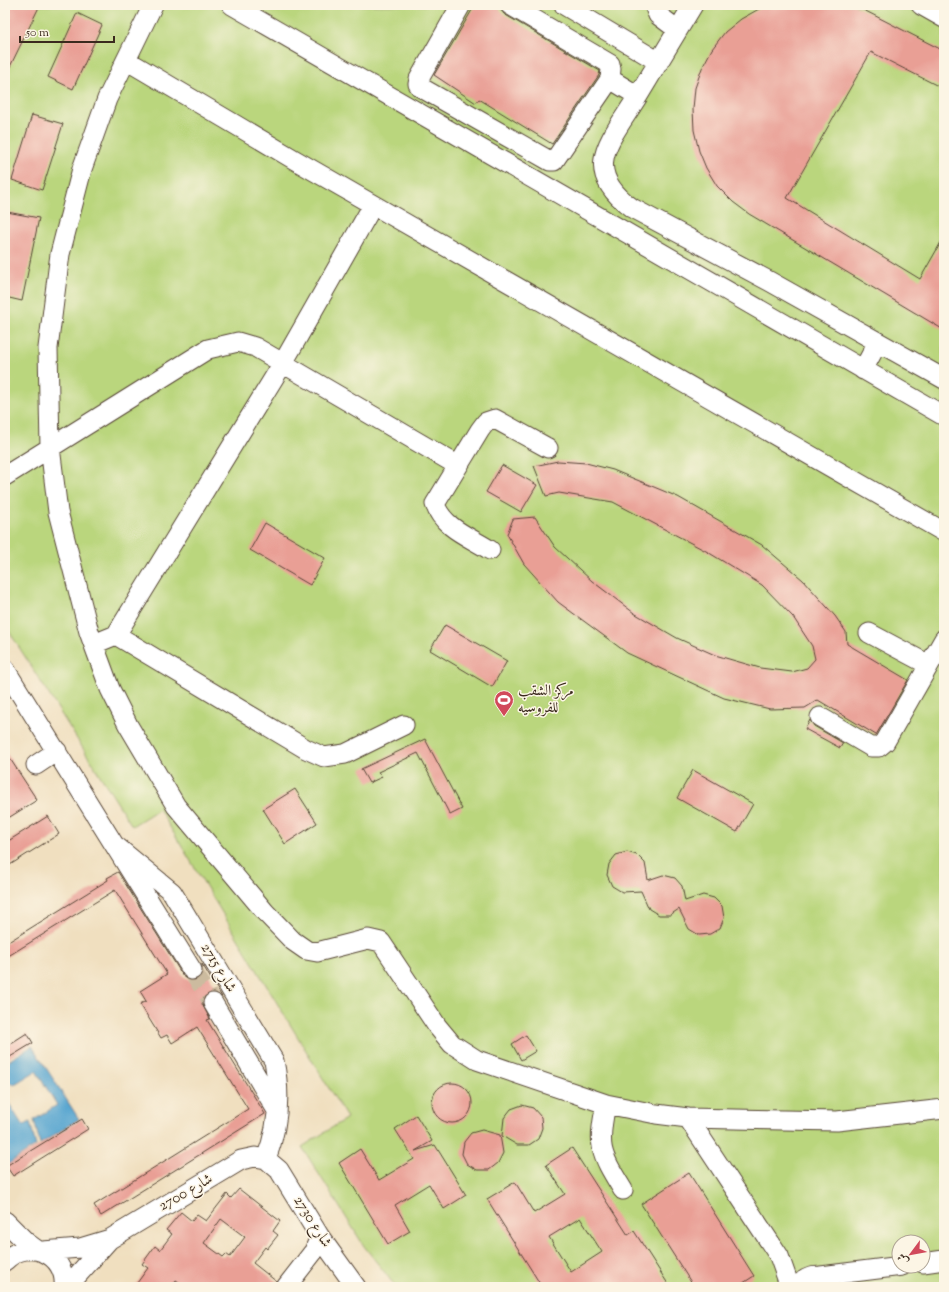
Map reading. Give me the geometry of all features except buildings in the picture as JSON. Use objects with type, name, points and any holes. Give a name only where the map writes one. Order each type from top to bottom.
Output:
[{"type":"street","points":[[153,5],[107,99],[87,155],[60,254],[48,348],[50,447],[58,512],[76,585],[94,644],[116,701],[176,806],[265,912],[293,941],[306,950],[317,952],[368,939],[381,942],[437,1026],[452,1044],[477,1060],[606,1104],[656,1114],[688,1118],[837,1121],[944,1109]]},
{"type":"street","points":[[232,5],[944,416]]},
{"type":"street","points":[[460,5],[419,79],[418,84],[420,87],[550,161],[557,159],[610,79],[610,64],[510,5]]},
{"type":"street","points":[[564,5],[659,62]]},
{"type":"street","points":[[654,5],[658,15],[678,30]]},
{"type":"street","points":[[693,5],[604,152],[602,168],[607,183],[616,196],[632,208],[699,243],[944,379]]},
{"type":"street","points":[[921,5],[944,18]]},
{"type":"street","points":[[126,60],[373,205],[944,532]]},
{"type":"street","points":[[610,79],[638,96]]},
{"type":"street","points":[[94,644],[116,634],[283,363],[373,205]]},
{"type":"street","points":[[685,267],[699,243]]},
{"type":"street","points":[[787,326],[803,301]]},
{"type":"street","points":[[5,476],[208,349],[238,342],[255,347],[457,465]]},
{"type":"street","points":[[863,370],[878,342]]},
{"type":"street","points":[[490,550],[447,524],[438,514],[435,504],[457,465],[486,422],[495,419],[548,448]]},
{"type":"street","points":[[116,634],[306,749],[324,757],[345,754],[404,725]]},
{"type":"street","points":[[869,634],[929,666]]},
{"type":"street","points":[[820,717],[871,747],[879,747],[886,742],[944,638]]},
{"type":"street","name":"شارع 2715","points":[[5,669],[189,964],[205,946]]},
{"type":"street","points":[[36,765],[57,751]]},
{"type":"street","name":"شارع 2715","points":[[116,846],[172,892],[274,1061],[278,1112],[271,1145],[266,1159]]},
{"type":"street","name":"شارع 2715","points":[[238,1000],[216,1008],[278,1112]]},
{"type":"street","points":[[606,1104],[600,1131],[602,1148],[605,1161],[623,1190]]},
{"type":"street","points":[[688,1118],[779,1256],[790,1287]]},
{"type":"street","name":"شارع 2700","points":[[5,1261],[20,1251],[80,1248],[110,1239],[241,1160],[254,1157],[266,1159]]},
{"type":"street","name":"شارع 2730","points":[[266,1159],[279,1170],[320,1236],[356,1287]]},
{"type":"street","points":[[5,1221],[26,1242],[52,1256],[63,1271],[66,1287]]},
{"type":"street","points":[[286,1287],[314,1251],[320,1236]]},
{"type":"street","name":"شارع 2700","points":[[66,1287],[110,1239]]},
{"type":"street","points":[[779,1256],[804,1273],[829,1279],[836,1287]]},
{"type":"street","points":[[931,1262],[944,1260]]},
{"type":"street","points":[[798,1287],[806,1279],[817,1276],[891,1268]]},
{"type":"street","points":[[854,1287],[883,1269]]},
{"type":"green space","name":"مركز الشقب للفروسيه","points":[[5,5],[944,5],[944,1287],[396,1287],[364,1246],[302,1147],[347,1118],[159,809],[132,826],[5,625]]},
{"type":"water","points":[[32,1046],[79,1119],[40,1144],[34,1120],[57,1105],[36,1071],[13,1085],[5,1078],[5,1063]]},
{"type":"water","points":[[5,1097],[23,1126],[30,1122],[36,1146],[5,1166]]},
{"type":"tunnel","points":[[192,970],[213,1003]]},
{"type":"place","name":"مركز الشقب للفروسيه","points":[[504,717]]}]
